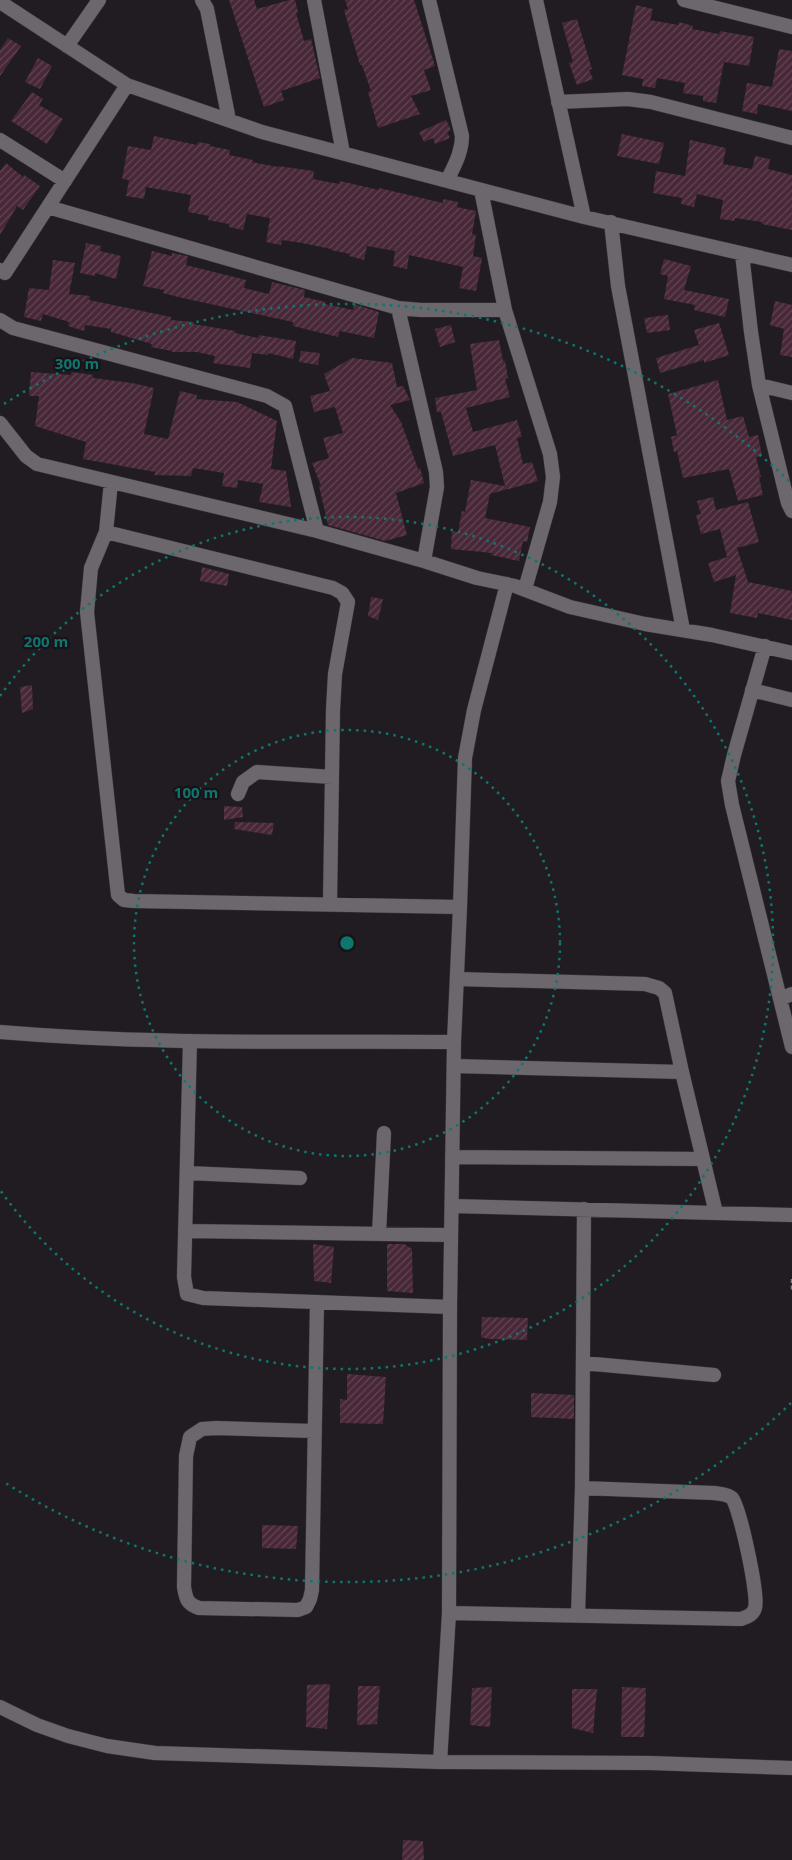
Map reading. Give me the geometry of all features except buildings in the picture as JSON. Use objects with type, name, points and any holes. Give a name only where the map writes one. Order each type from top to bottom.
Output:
[{"type":"street","points":[[67,46],[99,0]]},
{"type":"street","points":[[202,0],[207,9],[229,120]]},
{"type":"street","points":[[314,0],[343,153]]},
{"type":"street","points":[[429,0],[462,136],[459,156],[447,181]]},
{"type":"street","points":[[536,0],[584,217]]},
{"type":"street","points":[[684,0],[792,27]]},
{"type":"street","points":[[0,2],[127,85],[262,132],[584,217],[792,265]]},
{"type":"street","points":[[2,276],[127,85]]},
{"type":"street","points":[[558,102],[628,99],[651,102],[792,138]]},
{"type":"street","points":[[0,140],[65,181]]},
{"type":"street","points":[[481,190],[505,310],[550,454],[553,477],[550,502],[525,589]]},
{"type":"street","points":[[48,207],[398,308],[420,310],[505,310]]},
{"type":"street","points":[[611,222],[618,286],[683,630]]},
{"type":"street","points":[[742,254],[759,385],[788,503],[792,511]]},
{"type":"street","points":[[398,308],[436,472],[437,488],[424,561]]},
{"type":"street","points":[[0,320],[13,328],[267,396],[278,401],[285,406],[317,531]]},
{"type":"street","points":[[759,385],[792,393]]},
{"type":"street","points":[[0,423],[26,456],[38,464],[317,531],[477,578],[525,589],[570,607],[792,653]]},
{"type":"street","points":[[111,482],[106,532],[91,568],[87,612],[118,895],[124,900],[134,901],[460,906]]},
{"type":"street","points":[[106,532],[333,588],[342,593],[348,602],[335,674],[330,903]]},
{"type":"street","points":[[440,1762],[449,1613],[450,1307],[454,1042],[464,758],[474,710],[507,584]]},
{"type":"street","points":[[765,646],[728,781],[732,805],[786,997],[792,1046]]},
{"type":"street","points":[[752,690],[792,700]]},
{"type":"street","points":[[238,794],[243,782],[257,772],[332,777]]},
{"type":"street","points":[[457,979],[644,984],[659,988],[665,993],[716,1213]]},
{"type":"street","points":[[0,1032],[190,1041],[454,1042]]},
{"type":"street","points":[[190,1041],[184,1277],[187,1294],[203,1298],[450,1307]]},
{"type":"street","points":[[454,1066],[682,1072]]},
{"type":"street","points":[[379,1234],[384,1133]]},
{"type":"street","points":[[452,1157],[703,1159]]},
{"type":"street","points":[[187,1173],[300,1178]]},
{"type":"street","points":[[452,1206],[792,1215]]},
{"type":"street","points":[[578,1615],[582,1488],[584,1209]]},
{"type":"street","points":[[185,1231],[451,1235]]},
{"type":"street","points":[[314,1431],[216,1428],[202,1429],[190,1436],[186,1456],[184,1587],[185,1598],[190,1605],[198,1608],[218,1609],[298,1610],[306,1607],[310,1599],[312,1590],[317,1302]]},
{"type":"street","points":[[583,1363],[714,1375]]},
{"type":"street","points":[[449,1613],[741,1619],[751,1615],[755,1609],[756,1597],[740,1518],[732,1498],[725,1494],[582,1488]]},
{"type":"street","points":[[0,1706],[37,1725],[68,1736],[107,1746],[155,1753],[440,1762],[651,1763],[792,1768]]},
{"type":"path","points":[[792,1279],[792,1292]]}]
